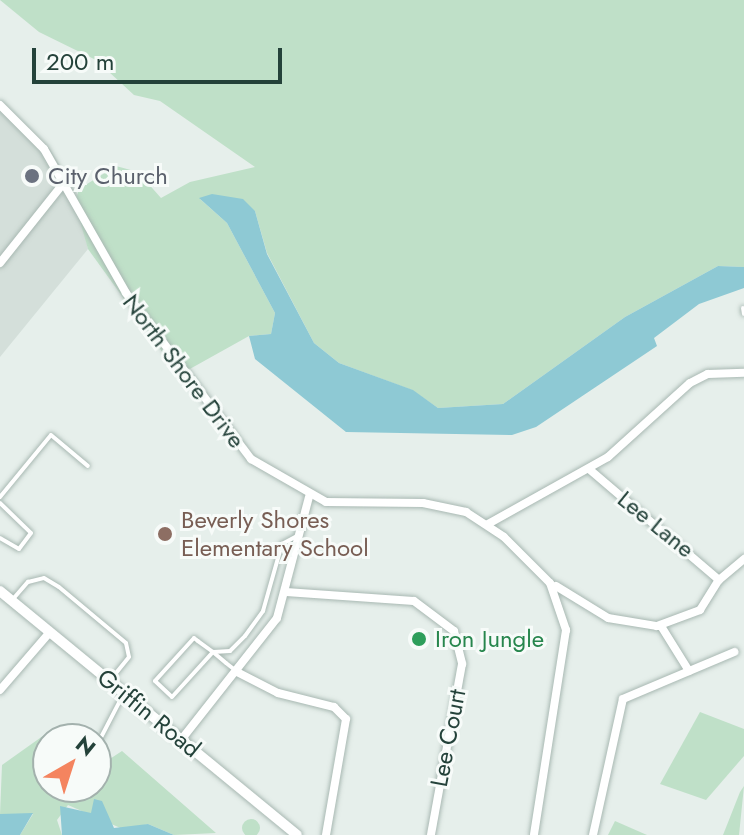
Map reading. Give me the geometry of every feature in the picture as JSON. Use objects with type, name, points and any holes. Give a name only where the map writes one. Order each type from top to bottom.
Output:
[{"type":"street","name":"North Shore Drive","points":[[0,105],[44,149],[83,229],[217,421],[264,470],[309,497],[340,505],[443,506],[488,524],[550,583],[566,630],[534,835]]},
{"type":"street","points":[[0,263],[62,185]]},
{"type":"street","points":[[488,524],[589,469],[690,383],[708,374],[744,373]]},
{"type":"street","name":"Lee Lane","points":[[589,469],[719,580]]},
{"type":"street","points":[[181,740],[272,628],[286,592],[309,497]]},
{"type":"street","points":[[550,583],[608,618],[661,626],[700,610],[719,580],[744,559]]},
{"type":"street","name":"Griffin Road","points":[[0,591],[297,835]]},
{"type":"street","name":"Lee Court","points":[[286,592],[406,599],[434,609],[454,631],[462,664],[431,835]]},
{"type":"street","points":[[661,626],[689,671]]},
{"type":"street","points":[[0,690],[50,632]]},
{"type":"street","points":[[593,835],[619,705],[635,689],[734,652]]},
{"type":"street","points":[[237,672],[278,693],[334,707],[346,719],[326,835]]},
{"type":"lane","points":[[0,538],[19,549],[31,533],[0,500],[51,435],[88,466]]},
{"type":"lane","points":[[237,672],[213,652],[194,638],[155,681],[158,689],[172,697],[213,652],[230,651],[245,636],[263,611],[282,544],[300,536]]},
{"type":"lane","points":[[12,600],[28,582],[44,578],[59,587],[126,643],[129,657],[110,681]]},
{"type":"lane","points":[[109,723],[125,693]]},
{"type":"shaded area","points":[[0,106],[50,149],[78,195],[88,249],[0,357]]},
{"type":"green space","points":[[0,0],[744,0],[744,267],[718,266],[625,317],[503,404],[438,408],[412,390],[339,363],[314,343],[267,253],[255,211],[200,199],[227,223],[275,313],[271,334],[249,336],[179,375],[88,249],[75,203],[79,189],[116,166],[138,172],[161,198],[190,182],[255,167],[160,101],[134,95],[96,60],[39,32]]},
{"type":"green space","points":[[700,712],[744,729],[744,756],[706,800],[660,784]]},
{"type":"green space","points":[[32,744],[32,803],[112,803],[112,758],[122,751],[216,833],[174,835],[148,824],[125,830],[68,805],[57,820],[62,835],[20,835],[33,814],[0,814],[2,765]]},
{"type":"green space","points":[[744,786],[739,835],[723,835],[740,792]]},
{"type":"green space","points":[[251,819],[260,828],[251,837],[242,828]]},
{"type":"green space","points":[[615,821],[647,835],[608,835]]},
{"type":"water","points":[[212,194],[243,199],[255,211],[267,254],[314,343],[339,363],[413,390],[438,408],[503,404],[625,317],[718,266],[744,267],[744,288],[699,304],[654,338],[657,346],[536,427],[512,435],[346,432],[255,359],[249,336],[271,334],[275,313],[227,223],[199,198]]},
{"type":"water","points":[[93,803],[103,803],[114,828],[148,824],[174,835],[62,835],[60,806],[91,813]]},
{"type":"water","points":[[33,813],[20,835],[0,835],[0,814]]},
{"type":"place","name":"City Church","points":[[32,176]]},
{"type":"place","name":"Beverly Shores Elementary School","points":[[165,534]]},
{"type":"place","name":"Iron Jungle","points":[[419,639]]}]
